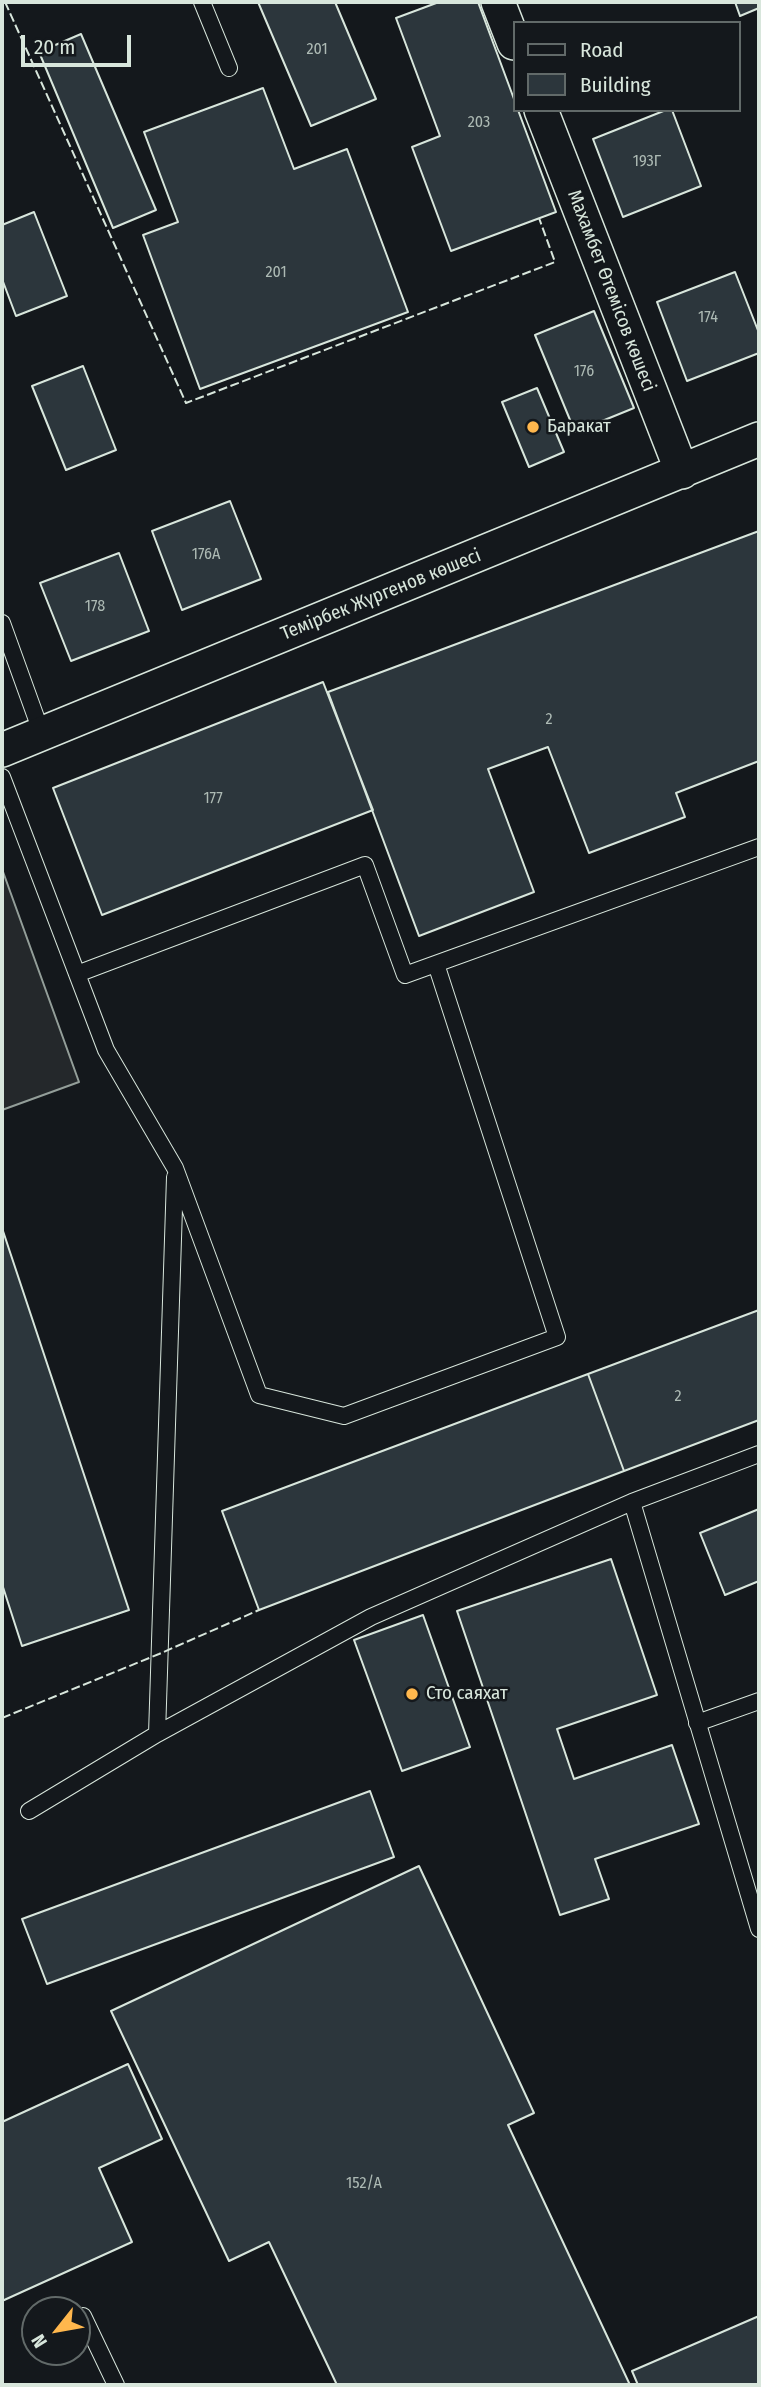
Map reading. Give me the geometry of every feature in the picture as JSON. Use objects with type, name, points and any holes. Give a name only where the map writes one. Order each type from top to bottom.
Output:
[{"type":"street","points":[[498,2],[512,38]]},
{"type":"street","name":"Махамбет Өтемісов көшесі","points":[[542,112],[682,472]]},
{"type":"street","name":"Темірбек Жүргенов көшесі","points":[[2,750],[759,439]]},
{"type":"lane","points":[[202,2],[229,68]]},
{"type":"lane","points":[[2,623],[42,734]]},
{"type":"lane","points":[[2,776],[106,1050],[175,1168],[259,1395],[344,1416],[557,1337],[436,964]]},
{"type":"lane","points":[[77,974],[365,864],[405,975],[759,847]]},
{"type":"lane","points":[[157,1734],[175,1168]]},
{"type":"lane","points":[[29,1811],[157,1734],[371,1617],[632,1502],[759,1454]]},
{"type":"lane","points":[[632,1502],[759,1929]]},
{"type":"lane","points":[[697,1723],[759,1701]]},
{"type":"lane","points":[[91,2333],[116,2385]]},
{"type":"shaded area","points":[[2,869],[79,1082],[2,1110]]},
{"type":"building","points":[[258,2],[335,2],[376,99],[311,126]]},
{"type":"building","points":[[439,2],[478,2],[512,94],[512,112],[519,112],[556,212],[451,251],[412,147],[440,136],[396,18]]},
{"type":"building","points":[[735,2],[759,2],[759,8],[740,16]]},
{"type":"building","points":[[81,34],[156,210],[113,228],[39,52]]},
{"type":"building","points":[[263,88],[294,169],[347,149],[408,312],[200,389],[143,235],[178,222],[144,132]]},
{"type":"building","points":[[661,112],[673,112],[701,186],[623,217],[593,139]]},
{"type":"building","points":[[34,212],[67,296],[16,316],[2,279],[2,225]]},
{"type":"building","points":[[735,272],[759,333],[759,353],[687,381],[657,302]]},
{"type":"building","points":[[594,311],[634,408],[575,432],[535,335]]},
{"type":"building","points":[[83,366],[116,450],[66,470],[32,386]]},
{"type":"building","name":"Баракат","points":[[537,388],[564,452],[529,467],[502,402]]},
{"type":"building","points":[[230,501],[261,579],[182,610],[152,531]]},
{"type":"building","points":[[759,531],[759,761],[676,793],[685,817],[589,853],[548,747],[488,769],[534,892],[419,936],[328,692]]},
{"type":"building","points":[[119,553],[149,631],[71,661],[40,583]]},
{"type":"building","points":[[323,682],[373,810],[102,915],[53,788]]},
{"type":"building","points":[[2,1228],[129,1610],[22,1646],[2,1584]]},
{"type":"building","points":[[759,1310],[759,1420],[624,1471],[588,1374]]},
{"type":"building","points":[[588,1374],[624,1471],[259,1610],[222,1511]]},
{"type":"building","points":[[759,1509],[759,1581],[725,1595],[700,1533]]},
{"type":"building","points":[[611,1559],[657,1695],[557,1729],[574,1779],[672,1745],[699,1824],[595,1859],[609,1899],[560,1915],[457,1611]]},
{"type":"building","points":[[423,1615],[470,1747],[402,1771],[354,1640]]},
{"type":"building","points":[[370,1791],[394,1857],[47,1984],[22,1919]]},
{"type":"building","points":[[419,1866],[534,2113],[508,2125],[630,2385],[337,2385],[269,2242],[229,2261],[111,2011]]},
{"type":"building","points":[[128,2064],[162,2139],[99,2168],[132,2242],[2,2301],[2,2122]]},
{"type":"building","points":[[759,2316],[759,2385],[638,2385],[632,2371]]},
{"type":"fence","points":[[5,2],[186,403],[555,262],[539,218]]},
{"type":"fence","points":[[2,1718],[259,1610]]},
{"type":"place","name":"Баракат","points":[[533,427]]},
{"type":"place","name":"Сто саяхат","points":[[412,1694]]}]
